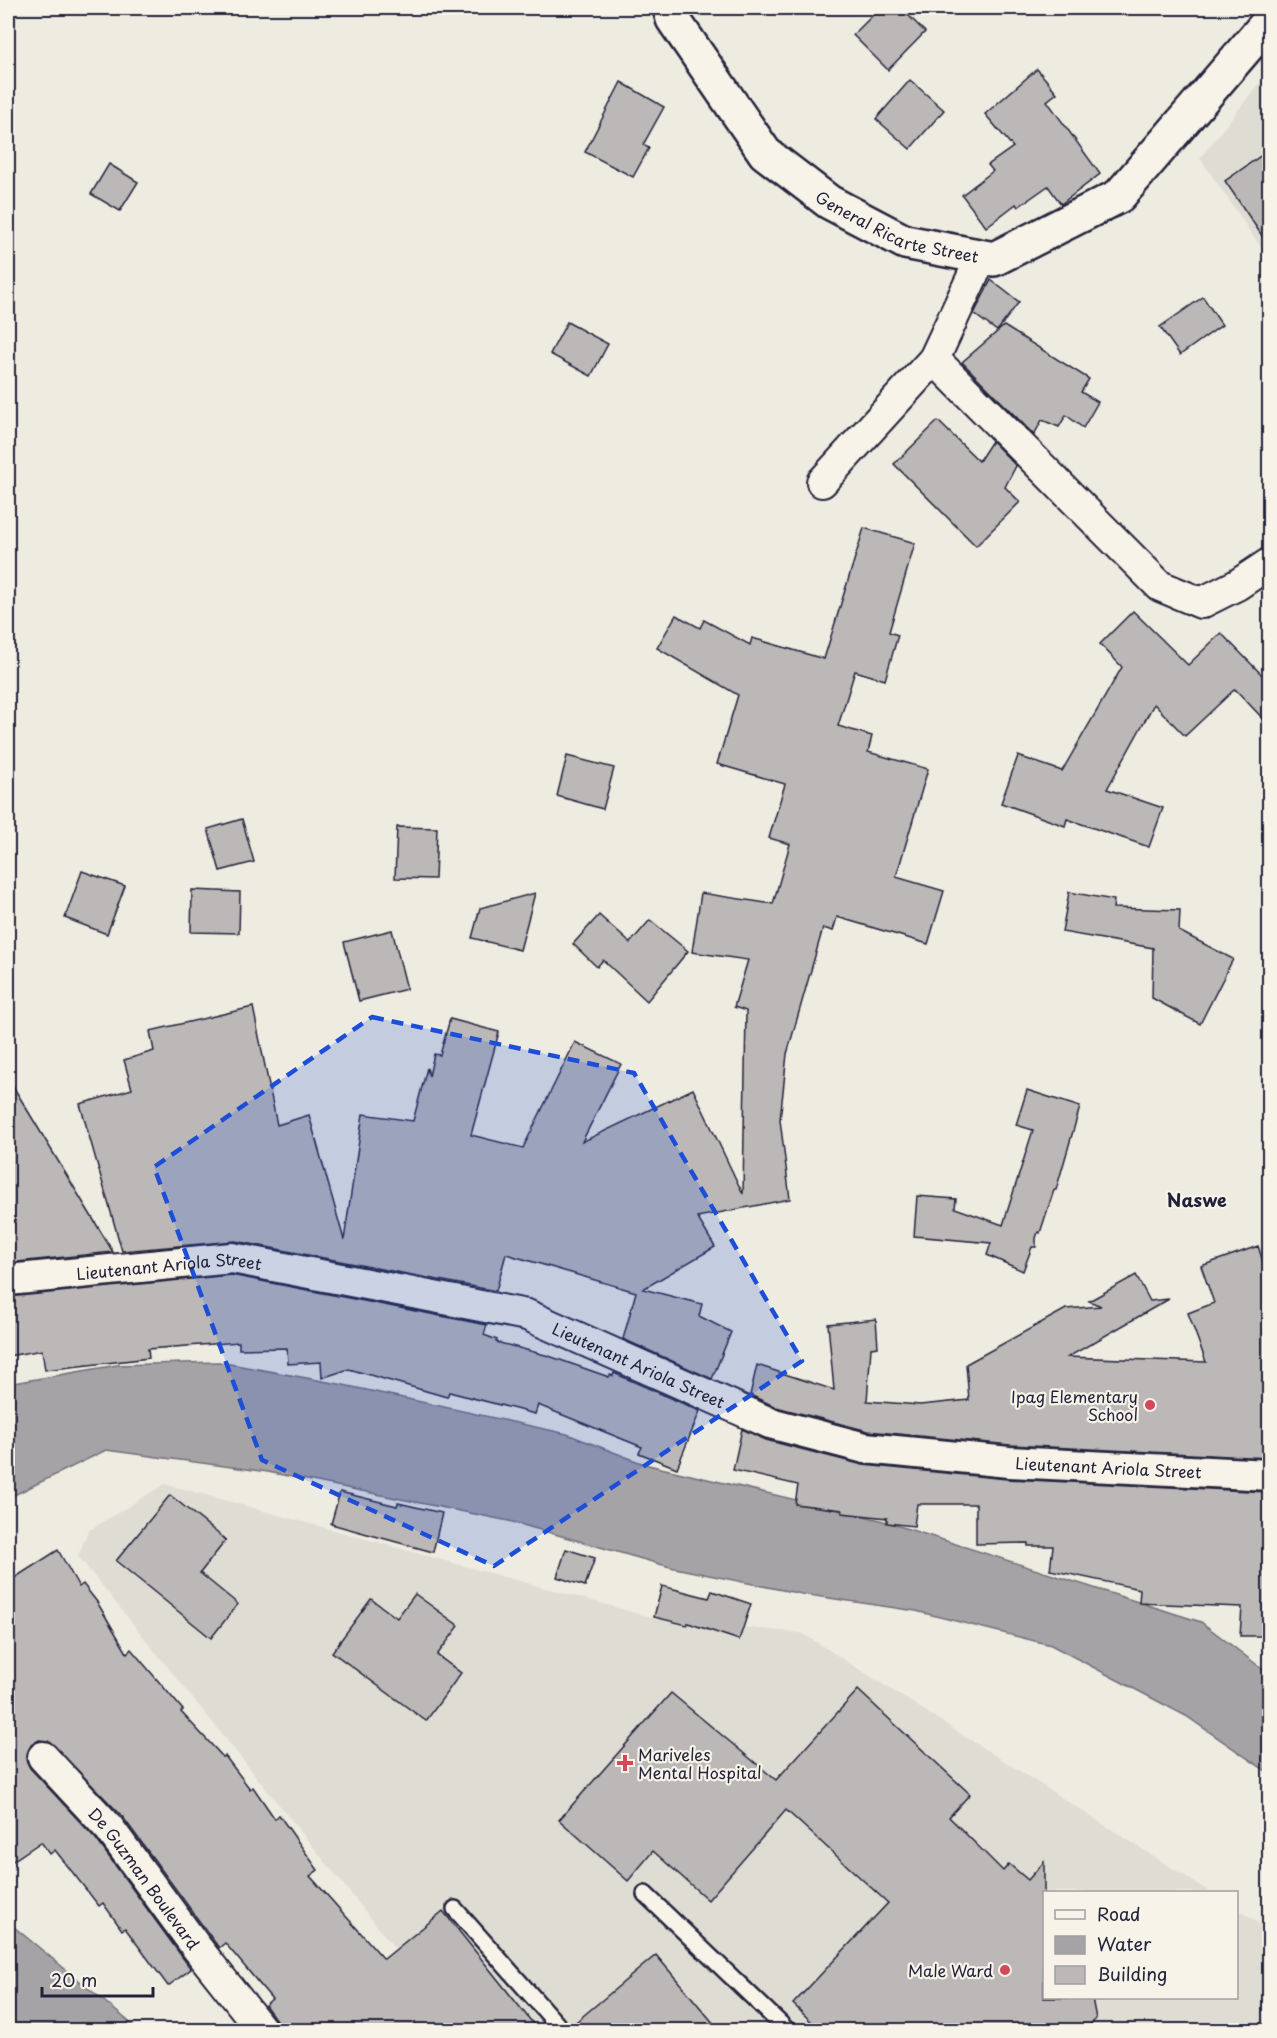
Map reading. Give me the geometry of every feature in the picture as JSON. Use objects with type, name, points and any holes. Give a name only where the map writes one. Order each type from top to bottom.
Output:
[{"type":"main road","name":"General Ricarte Street","points":[[670,8],[673,19],[765,153],[829,202],[905,242],[994,259],[1119,196],[1269,20]]},
{"type":"street","points":[[822,482],[934,359],[982,256]]},
{"type":"street","points":[[934,359],[1160,586],[1201,603],[1237,585],[1269,562]]},
{"type":"street","name":"Lieutenant Ariola Street","points":[[8,1280],[232,1257],[527,1315],[770,1423],[865,1448],[1009,1462],[1269,1475]]},
{"type":"street","name":"De Guzman Boulevard","points":[[43,1757],[109,1828],[262,2031]]},
{"type":"lane","points":[[645,1894],[787,2031]]},
{"type":"lane","points":[[455,1909],[562,2031]]},
{"type":"highlighted area","points":[[372,1017],[634,1073],[802,1361],[494,1566],[262,1460],[154,1167]]},
{"type":"shaded area","points":[[1269,71],[1269,259],[1200,158]]},
{"type":"shaded area","name":"Mariveles Mental Hospital","points":[[165,1484],[658,1619],[802,1633],[1208,1891],[1043,1891],[1043,1999],[1238,1999],[1238,1910],[1269,1930],[1269,2030],[461,2030],[78,1556],[88,1531]]},
{"type":"water","points":[[219,1362],[339,1384],[567,1434],[644,1464],[880,1520],[1201,1622],[1269,1674],[1269,1773],[1186,1716],[1051,1645],[916,1611],[802,1594],[670,1567],[509,1521],[268,1472],[106,1450],[8,1498],[8,1384],[117,1365]]},
{"type":"water","points":[[8,1922],[127,2020],[137,2030],[8,2030]]},
{"type":"building","points":[[880,8],[901,8],[925,32],[888,70],[853,35]]},
{"type":"building","points":[[1037,69],[1057,93],[1047,101],[1100,174],[1061,204],[1048,186],[1018,207],[1016,204],[986,227],[962,195],[993,171],[988,165],[1013,147],[985,114]]},
{"type":"building","points":[[910,80],[944,110],[910,149],[876,119]]},
{"type":"building","points":[[621,82],[664,107],[643,145],[649,148],[633,177],[585,152]]},
{"type":"building","points":[[1269,150],[1269,246],[1225,181]]},
{"type":"building","points":[[109,164],[138,182],[120,211],[91,194]]},
{"type":"building","points":[[991,280],[1019,302],[997,331],[974,314]]},
{"type":"building","points":[[1203,297],[1222,325],[1180,355],[1160,327]]},
{"type":"building","points":[[567,322],[608,344],[591,376],[550,354]]},
{"type":"building","points":[[1004,326],[1089,379],[1081,392],[1098,402],[1083,428],[1066,415],[1059,427],[1042,420],[1034,435],[962,362]]},
{"type":"building","points":[[938,421],[979,461],[992,441],[1016,466],[1005,487],[1020,502],[976,546],[894,464]]},
{"type":"building","points":[[864,528],[915,543],[889,632],[898,635],[885,680],[855,671],[838,726],[872,736],[868,752],[928,769],[896,877],[944,891],[928,944],[837,917],[833,931],[823,928],[787,1054],[780,1120],[790,1199],[697,1217],[715,1247],[643,1289],[702,1304],[699,1316],[731,1332],[712,1379],[623,1339],[636,1292],[506,1254],[496,1291],[235,1241],[122,1251],[80,1104],[132,1089],[124,1060],[154,1051],[150,1031],[253,1007],[277,1125],[309,1115],[344,1240],[363,1114],[413,1121],[427,1068],[429,1076],[434,1054],[440,1055],[450,1019],[499,1032],[471,1135],[523,1148],[575,1042],[621,1064],[582,1142],[693,1089],[743,1194],[746,1011],[734,1007],[748,960],[692,952],[701,893],[773,904],[790,844],[769,838],[785,784],[717,764],[738,695],[657,648],[676,615],[700,628],[704,620],[750,645],[752,638],[824,659]]},
{"type":"building","points":[[1133,611],[1188,665],[1221,633],[1269,682],[1269,725],[1235,689],[1185,736],[1154,704],[1107,789],[1163,808],[1149,847],[1067,819],[1065,826],[1001,803],[1018,756],[1062,771],[1122,667],[1100,644]]},
{"type":"building","points":[[567,756],[614,768],[603,809],[557,796]]},
{"type":"building","points":[[242,819],[254,862],[220,871],[208,829]]},
{"type":"building","points":[[397,827],[437,828],[435,879],[395,878]]},
{"type":"building","points":[[82,871],[125,886],[107,934],[65,918]]},
{"type":"building","points":[[192,890],[240,892],[239,933],[191,932]]},
{"type":"building","points":[[1069,892],[1114,900],[1113,908],[1180,910],[1179,931],[1233,959],[1200,1024],[1152,998],[1153,948],[1062,932]]},
{"type":"building","points":[[535,893],[520,950],[472,938],[480,908]]},
{"type":"building","points":[[599,915],[630,943],[650,920],[688,951],[647,1001],[603,960],[597,967],[573,944]]},
{"type":"building","points":[[392,930],[407,989],[359,1001],[344,942]]},
{"type":"building","points":[[8,1078],[113,1252],[8,1263]]},
{"type":"building","points":[[1027,1090],[1080,1107],[1056,1190],[1054,1190],[1040,1233],[1038,1232],[1036,1247],[1032,1247],[1023,1271],[987,1255],[991,1243],[914,1236],[917,1196],[956,1199],[955,1208],[1003,1225],[1033,1130],[1016,1125]]},
{"type":"building","points":[[1258,1246],[1269,1280],[1269,1458],[1010,1445],[868,1431],[776,1407],[750,1395],[757,1365],[834,1390],[828,1324],[876,1319],[878,1347],[871,1348],[867,1401],[920,1405],[969,1400],[966,1364],[1066,1309],[1101,1306],[1089,1301],[1136,1275],[1150,1301],[1169,1299],[1068,1357],[1206,1362],[1188,1313],[1214,1303],[1201,1266]]},
{"type":"building","points":[[231,1275],[487,1325],[484,1335],[497,1340],[496,1342],[549,1356],[609,1377],[614,1373],[700,1411],[677,1468],[639,1453],[642,1447],[538,1405],[535,1414],[449,1392],[447,1397],[349,1369],[322,1378],[321,1362],[288,1364],[287,1348],[239,1349],[239,1342],[148,1349],[149,1358],[45,1370],[42,1350],[8,1356],[8,1297]]},
{"type":"building","points":[[742,1429],[766,1440],[863,1465],[1007,1479],[1269,1492],[1269,1636],[1240,1636],[1242,1607],[1139,1603],[1140,1589],[1050,1570],[1053,1546],[1028,1546],[1028,1543],[976,1544],[976,1504],[917,1504],[914,1526],[887,1523],[887,1518],[842,1513],[842,1510],[795,1504],[798,1485],[733,1470]]},
{"type":"building","points":[[340,1492],[397,1506],[398,1503],[442,1513],[433,1552],[331,1524]]},
{"type":"building","points":[[170,1495],[226,1540],[200,1573],[238,1604],[211,1638],[116,1561]]},
{"type":"building","points":[[566,1549],[595,1558],[585,1586],[557,1577]]},
{"type":"building","points":[[58,1550],[79,1587],[83,1584],[97,1602],[127,1653],[131,1649],[183,1710],[181,1712],[223,1757],[225,1756],[250,1789],[253,1787],[275,1819],[279,1815],[318,1870],[310,1876],[384,1959],[443,1911],[539,2031],[279,2031],[276,2020],[265,2005],[272,1999],[225,1943],[219,1948],[122,1816],[49,1741],[39,1740],[31,1745],[26,1760],[30,1768],[96,1839],[191,1969],[168,1986],[125,1928],[122,1930],[103,1903],[99,1906],[55,1850],[50,1854],[41,1842],[8,1864],[8,1582]]},
{"type":"building","points":[[662,1586],[709,1598],[712,1591],[751,1604],[739,1640],[688,1623],[687,1625],[654,1617]]},
{"type":"building","points":[[415,1594],[459,1626],[437,1655],[461,1673],[426,1721],[332,1652],[371,1599],[397,1618]]},
{"type":"building","points":[[858,1690],[970,1794],[949,1817],[1003,1871],[1009,1864],[1028,1880],[1044,1862],[1043,1999],[1092,1999],[1096,2019],[1084,2031],[821,2031],[793,2004],[888,1903],[786,1810],[708,1900],[653,1851],[628,1881],[559,1820],[671,1693],[776,1780]]},
{"type":"building","points":[[656,1955],[720,2031],[571,2031],[571,2026]]},
{"type":"place","name":"Ipag Elementary School","points":[[1150,1405]]},
{"type":"place","name":"Mariveles Mental Hospital","points":[[625,1763]]},
{"type":"place","name":"Male Ward","points":[[1005,1970]]},
{"type":"district","name":"Naswe","points":[[1197,1199]]}]
